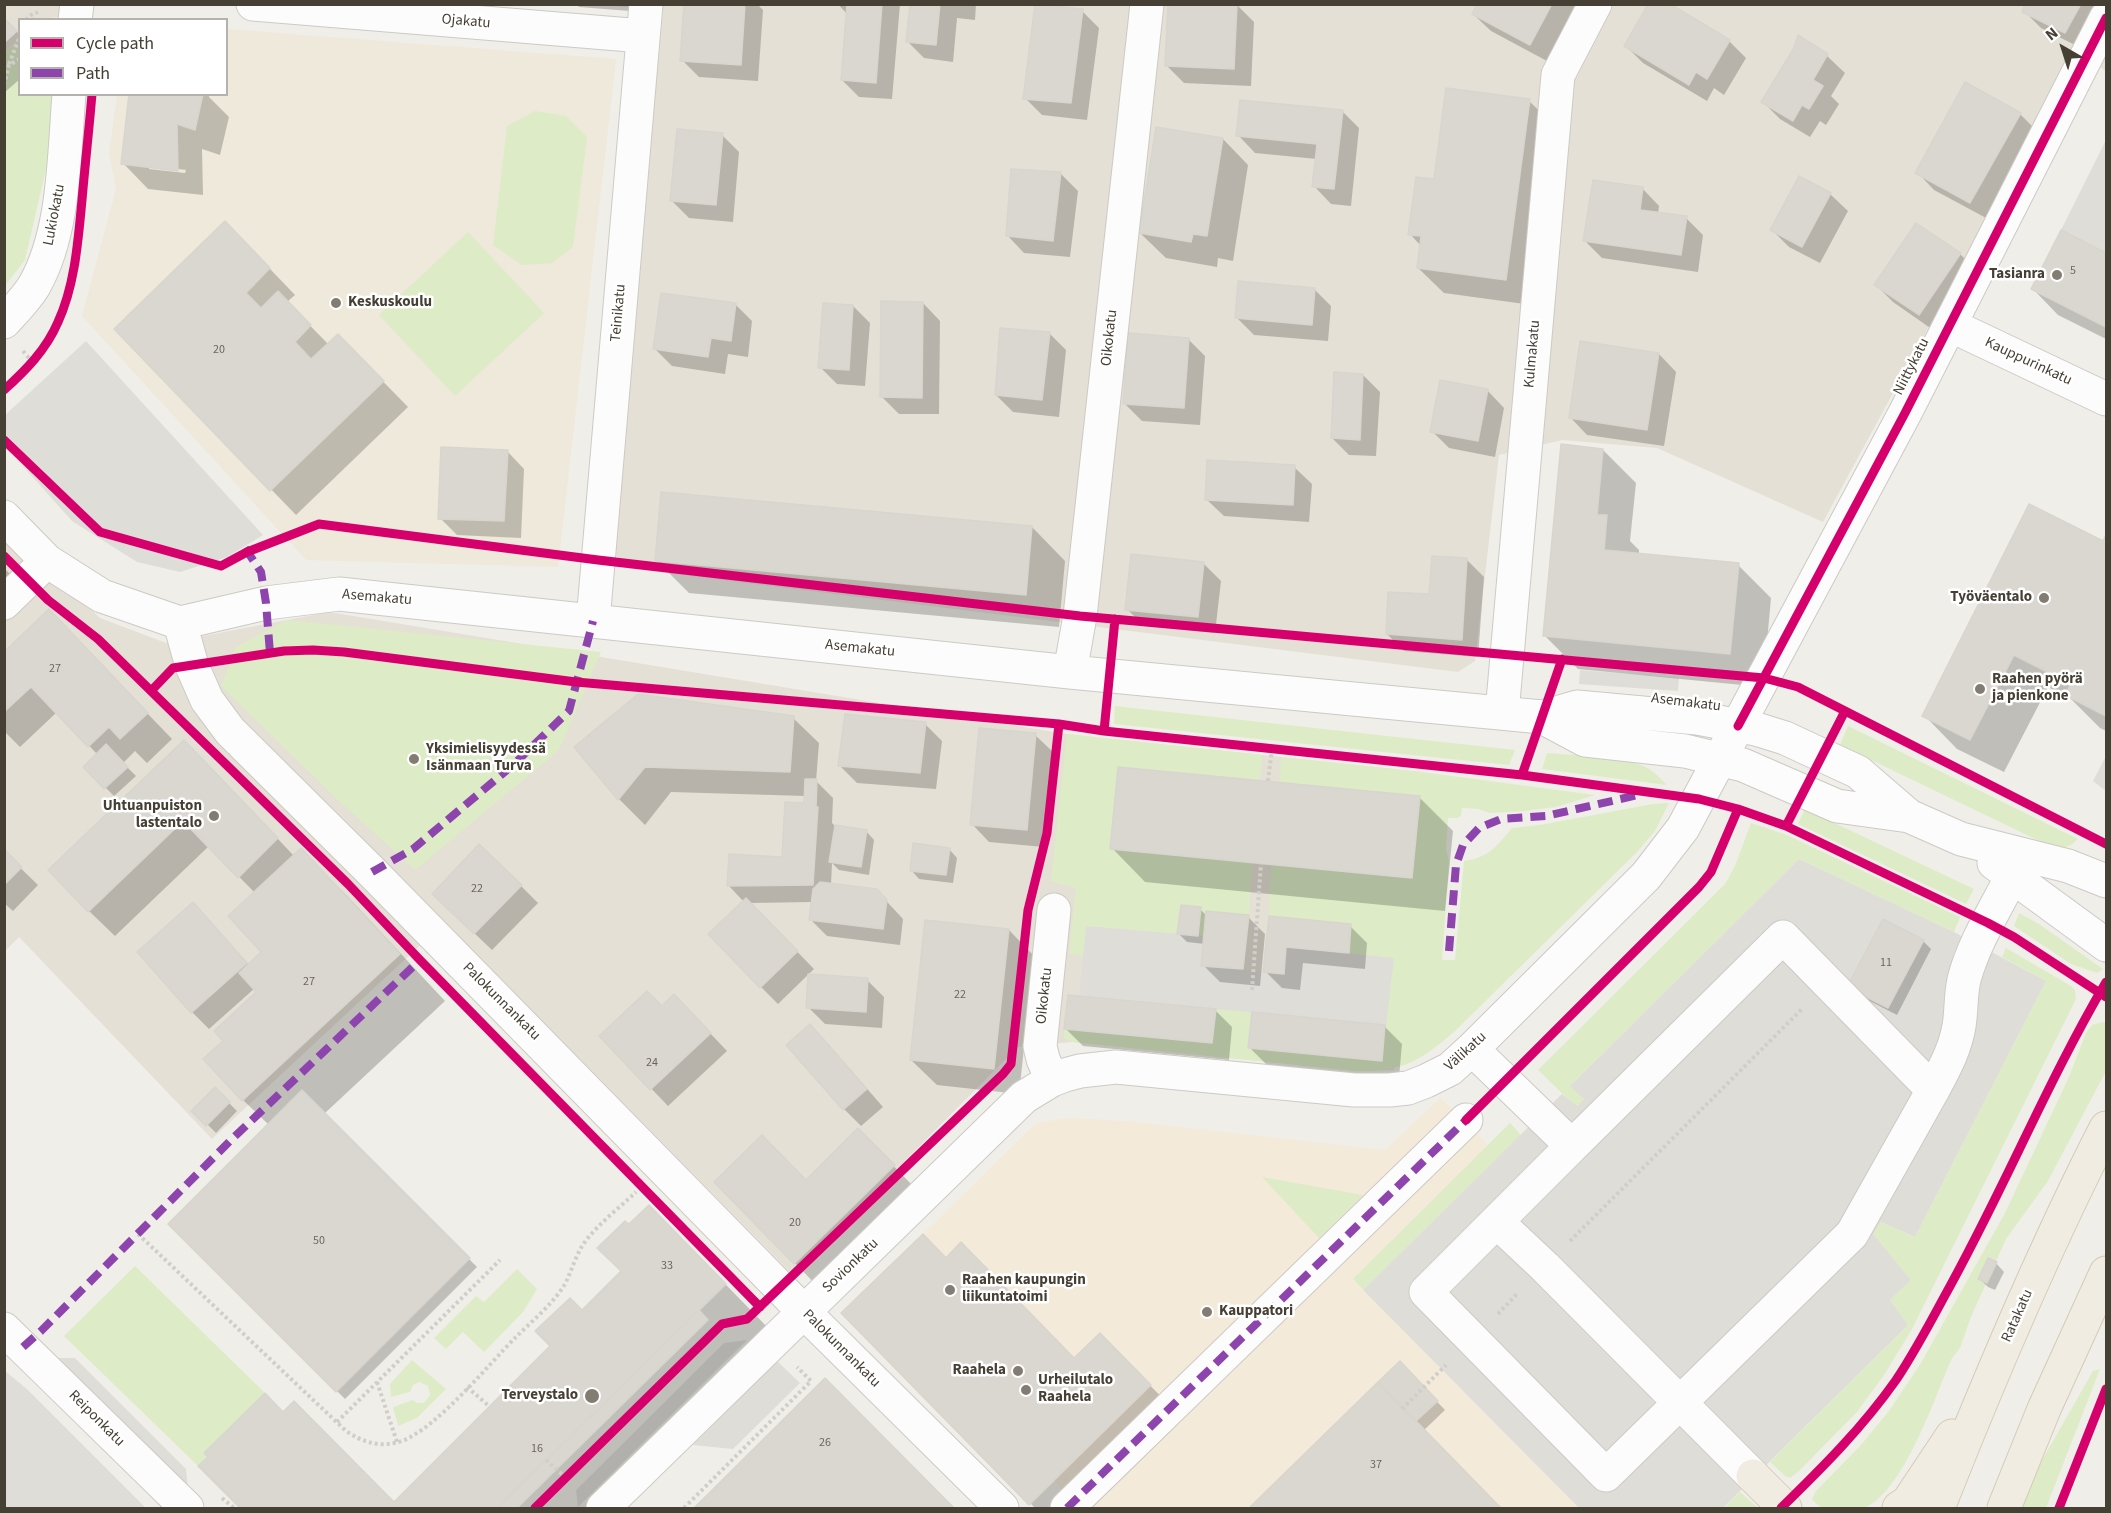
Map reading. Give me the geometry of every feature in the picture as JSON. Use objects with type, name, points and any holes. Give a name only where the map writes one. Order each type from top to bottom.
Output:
[{"type":"main road","name":"Ratakatu","points":[[1938,1509],[1984,1392],[2073,1193],[2106,1128]]},
{"type":"main road","points":[[2004,1509],[2044,1409],[2106,1273]]},
{"type":"main road","points":[[1899,1509],[1908,1502],[1951,1438],[2008,1338]]},
{"type":"main road","points":[[1753,1476],[1785,1509]]},
{"type":"street","name":"Ojakatu","points":[[253,4],[643,36]]},
{"type":"street","name":"Teinikatu","points":[[593,621],[646,4]]},
{"type":"street","name":"Oikokatu","points":[[1070,672],[1081,604],[1147,4]]},
{"type":"street","name":"Kulmakatu","points":[[1502,713],[1558,75],[1595,4]]},
{"type":"street","name":"Niittykatu","points":[[1738,726],[1894,433],[2106,18]]},
{"type":"street","name":"Lukiokatu","points":[[4,322],[26,298],[35,284],[54,234],[62,186],[69,96]]},
{"type":"street","name":"Kauppurinkatu","points":[[1950,325],[2106,399]]},
{"type":"street","points":[[4,518],[47,561],[102,596],[180,623]]},
{"type":"street","points":[[4,603],[47,561]]},
{"type":"street","name":"Asemakatu","points":[[180,623],[266,603],[339,594],[1070,672],[1542,717],[1577,707],[1685,717],[1738,726],[1785,738],[1858,772],[1909,816]]},
{"type":"street","name":"Palokunnankatu","points":[[180,623],[192,666],[207,700],[230,731],[1002,1509]]},
{"type":"street","name":"Asemakatu","points":[[1542,717],[1585,740],[1685,751],[1720,759],[1760,772],[1837,806],[1909,816],[1961,839],[2104,874]]},
{"type":"street","name":"Välikatu","points":[[1052,1080],[1080,1071],[1116,1067],[1326,1088],[1390,1090],[1408,1088],[1439,1076],[1472,1049],[1646,876],[1683,828],[1738,726]]},
{"type":"street","name":"Asemakatu","points":[[1961,839],[2106,945]]},
{"type":"street","points":[[1933,1090],[1784,938],[1426,1292],[1606,1475],[1852,1234],[1933,1090],[1948,1062],[1959,1026],[1964,979],[1970,961],[2012,876]]},
{"type":"street","name":"Oikokatu","points":[[1052,1080],[1040,1046],[1054,910]]},
{"type":"street","points":[[1472,1049],[1572,1146]]},
{"type":"street","name":"Sovionkatu","points":[[603,1509],[1024,1097],[1052,1080]]},
{"type":"street","points":[[1067,1509],[1466,1120]]},
{"type":"street","points":[[1497,1221],[1753,1476]]},
{"type":"street","name":"Reiponkatu","points":[[4,1329],[187,1509]]},
{"type":"path","points":[[4,85],[18,41]]},
{"type":"path","points":[[9,65],[18,60]]},
{"type":"path","points":[[26,370],[38,356]]},
{"type":"path","points":[[1260,747],[1284,750]]},
{"type":"path","points":[[1268,781],[1272,748]]},
{"type":"path","points":[[1252,990],[1261,864]]},
{"type":"path","points":[[1402,1410],[1828,982]]},
{"type":"path","points":[[634,1179],[650,1195]]},
{"type":"path","points":[[138,1234],[337,1422],[358,1439],[372,1444],[386,1445],[419,1432],[467,1387],[552,1300],[564,1284],[578,1250],[588,1237],[642,1187]]},
{"type":"path","points":[[337,1422],[500,1260]]},
{"type":"path","points":[[684,1509],[811,1381],[772,1343]]},
{"type":"path","points":[[377,1382],[397,1442]]},
{"type":"path","points":[[467,1387],[489,1406]]},
{"type":"path","points":[[546,1460],[566,1478]]},
{"type":"path","points":[[558,1486],[574,1470]]},
{"type":"shaded area","points":[[2106,4],[2106,71],[2098,66],[2090,30],[1823,522],[1657,448],[1562,440],[1499,455],[1475,661],[1458,672],[627,568],[612,551],[663,10],[598,5]]},
{"type":"shaded area","points":[[5,5],[67,5],[65,16],[18,18],[18,39],[5,53]]},
{"type":"shaded area","name":"Keskuskoulu","points":[[228,29],[616,59],[558,567],[306,560],[82,316],[116,189],[109,153],[117,96],[228,96]]},
{"type":"shaded area","points":[[2106,140],[2106,253],[2061,230]]},
{"type":"shaded area","points":[[86,341],[263,535],[227,557],[180,572],[137,562],[72,521],[5,446],[5,415]]},
{"type":"shaded area","points":[[4,525],[100,618],[166,643],[329,612],[1067,734],[1422,772],[1394,1070],[1357,1071],[1072,1042],[1018,1047],[792,1274],[445,922],[212,1139],[19,937],[5,951]]},
{"type":"shaded area","points":[[1580,670],[1679,678],[1678,691],[1579,684]]},
{"type":"shaded area","points":[[2106,756],[2106,791],[2093,781]]},
{"type":"shaded area","points":[[1799,859],[1954,932],[2046,981],[1915,1237],[1881,1222],[1873,1234],[1911,1280],[1890,1300],[1908,1325],[1723,1508],[1579,1508],[1363,1290],[1562,1094],[1577,1106],[1584,1099],[1570,1086]]},
{"type":"shaded area","points":[[1086,926],[1203,936],[1201,966],[1283,973],[1286,947],[1394,958],[1382,1061],[1248,1048],[1251,1012],[1216,1009],[1212,1043],[1076,1030]]},
{"type":"shaded area","name":"Kauppatori","points":[[1440,1098],[1466,1120],[1488,1146],[1353,1280],[1579,1508],[1501,1508],[1415,1422],[1438,1401],[1400,1361],[1249,1508],[1077,1508],[1053,1480],[1074,1358],[962,1243],[946,1258],[923,1234],[1036,1123],[1068,1118],[1128,1121],[1385,1150]]},
{"type":"shaded area","points":[[747,1340],[578,1507],[576,1490],[724,1343]]},
{"type":"shaded area","points":[[57,1358],[75,1358],[186,1469],[188,1488]]},
{"type":"shaded area","points":[[777,1361],[800,1383],[733,1449],[693,1445]]},
{"type":"shaded area","points":[[4,1370],[28,1390],[146,1508],[5,1508]]},
{"type":"green space","points":[[18,39],[18,96],[58,96],[53,139],[25,260],[5,286],[5,53]]},
{"type":"green space","points":[[535,111],[566,116],[587,137],[573,247],[552,263],[522,265],[493,245],[507,126]]},
{"type":"green space","points":[[468,232],[544,313],[455,396],[379,315]]},
{"type":"green space","points":[[287,620],[601,652],[559,750],[415,870],[337,799],[221,686],[236,647]]},
{"type":"green space","points":[[1115,706],[1515,750],[1509,765],[1114,724]]},
{"type":"green space","points":[[1848,726],[2078,839],[2071,845],[2058,850],[1840,745]]},
{"type":"green space","points":[[1067,734],[1262,755],[1260,780],[1118,767],[1110,848],[1252,863],[1249,915],[1206,911],[1203,936],[1087,926],[1083,956],[1069,954],[1076,888],[1051,881]]},
{"type":"green space","points":[[1547,753],[1630,762],[1649,769],[1667,785],[1542,769]]},
{"type":"green space","points":[[1281,757],[1422,772],[1595,795],[1556,807],[1524,811],[1490,813],[1478,809],[1462,808],[1461,816],[1448,818],[1446,848],[1449,862],[1442,960],[1455,960],[1464,861],[1486,854],[1497,846],[1512,828],[1669,803],[1655,831],[1638,851],[1454,1032],[1410,1063],[1387,1069],[1357,1071],[1072,1042],[1064,1038],[1064,1029],[1212,1043],[1216,1009],[1252,1012],[1248,1048],[1382,1061],[1385,1025],[1349,953],[1350,924],[1269,916],[1271,865],[1412,878],[1420,796],[1280,783]]},
{"type":"green space","points":[[1805,809],[1974,889],[1966,904],[1798,824]]},
{"type":"green space","points":[[1751,823],[1787,835],[1960,917],[1954,932],[1799,859],[1571,1085],[1584,1099],[1576,1107],[1538,1070],[1725,884],[1735,866]]},
{"type":"green space","points":[[2019,913],[2039,924],[2103,969],[2097,973],[2071,964],[2014,926]]},
{"type":"green space","points":[[2006,948],[2071,986],[2075,990],[2076,999],[1911,1331],[1884,1375],[1857,1412],[1798,1472],[1790,1478],[1785,1476],[1770,1462],[1908,1325],[1890,1300],[1911,1280],[1872,1234],[1881,1222],[1915,1237],[2046,981],[2002,957]]},
{"type":"green space","points":[[2106,1023],[2106,1071],[2048,1181],[2006,1239],[1971,1317],[1960,1348],[1952,1358],[1905,1464],[1879,1499],[1864,1508],[1849,1510],[1822,1508],[1812,1500],[1815,1492],[1861,1445],[1889,1411],[1921,1363],[2005,1213],[2069,1077],[2086,1033],[2092,1025]]},
{"type":"green space","points":[[1510,1123],[1521,1135],[1363,1290],[1353,1279]]},
{"type":"green space","points":[[1262,1177],[1363,1195],[1319,1238]]},
{"type":"green space","points":[[135,1266],[265,1393],[204,1453],[208,1457],[198,1466],[64,1336]]},
{"type":"green space","points":[[517,1269],[537,1289],[523,1312],[484,1352],[463,1332],[446,1349],[434,1338],[476,1296],[484,1302]]},
{"type":"green space","points":[[412,1360],[446,1389],[417,1418],[398,1426],[393,1407],[413,1400],[417,1403],[424,1403],[430,1395],[428,1386],[419,1382],[413,1385],[410,1392],[391,1397],[390,1384]]},
{"type":"green space","points":[[2100,1369],[2046,1508],[2018,1508],[2037,1469],[2093,1371]]},
{"type":"green space","points":[[1740,1492],[1758,1508],[1724,1508]]},
{"type":"building","points":[[684,4],[745,4],[741,65],[680,61]]},
{"type":"building","points":[[847,4],[882,4],[876,83],[841,80]]},
{"type":"building","points":[[910,4],[940,4],[936,45],[906,42]]},
{"type":"building","points":[[1035,4],[1083,9],[1071,103],[1023,99]]},
{"type":"building","points":[[1168,4],[1237,4],[1234,69],[1165,66]]},
{"type":"building","points":[[1477,4],[1552,4],[1530,45],[1472,14]]},
{"type":"building","points":[[1648,4],[1670,4],[1730,40],[1707,79],[1696,72],[1689,85],[1624,46]]},
{"type":"building","points":[[2025,4],[2081,4],[2065,33],[2022,12]]},
{"type":"building","points":[[4,18],[17,31],[4,43]]},
{"type":"building","points":[[1798,35],[1828,54],[1813,80],[1823,86],[1809,109],[1802,105],[1793,121],[1761,102],[1794,48]]},
{"type":"building","points":[[1965,82],[2021,113],[1970,203],[1915,173]]},
{"type":"building","points":[[1446,88],[1530,99],[1506,280],[1417,268],[1421,236],[1408,235],[1416,177],[1434,179]]},
{"type":"building","points":[[129,96],[203,96],[195,130],[177,124],[178,171],[121,164]]},
{"type":"building","points":[[1240,100],[1343,110],[1334,189],[1312,187],[1317,144],[1236,136]]},
{"type":"building","points":[[1156,127],[1223,138],[1207,236],[1193,234],[1191,242],[1139,233]]},
{"type":"building","points":[[677,129],[723,133],[716,205],[670,201]]},
{"type":"building","points":[[1011,169],[1061,172],[1053,241],[1006,236]]},
{"type":"building","points":[[1799,176],[1831,193],[1802,247],[1770,230]]},
{"type":"building","points":[[1593,180],[1643,187],[1640,210],[1687,216],[1681,255],[1583,241]]},
{"type":"building","points":[[225,221],[270,268],[246,293],[261,308],[278,291],[311,325],[295,342],[311,359],[338,334],[384,381],[270,491],[114,329]]},
{"type":"building","points":[[1916,223],[1961,253],[1919,315],[1874,285]]},
{"type":"building","points":[[2061,230],[2106,253],[2106,327],[2031,289]]},
{"type":"building","points":[[1238,281],[1315,288],[1312,325],[1235,318]]},
{"type":"building","points":[[661,293],[736,303],[731,341],[711,338],[708,357],[653,349]]},
{"type":"building","points":[[881,301],[923,302],[922,398],[880,397]]},
{"type":"building","points":[[823,303],[853,305],[849,370],[818,368]]},
{"type":"building","points":[[1000,328],[1050,332],[1042,400],[995,395]]},
{"type":"building","points":[[1128,333],[1189,338],[1184,408],[1123,404]]},
{"type":"building","points":[[1580,341],[1659,353],[1647,430],[1569,418]]},
{"type":"building","points":[[1334,372],[1363,374],[1360,440],[1331,438]]},
{"type":"building","points":[[1440,380],[1488,389],[1478,441],[1430,432]]},
{"type":"building","points":[[1561,444],[1603,449],[1597,515],[1607,515],[1604,550],[1739,563],[1730,654],[1543,636]]},
{"type":"building","points":[[441,447],[508,450],[504,521],[438,519]]},
{"type":"building","points":[[1207,460],[1295,465],[1293,505],[1205,500]]},
{"type":"building","points":[[661,492],[1032,526],[1026,595],[655,561]]},
{"type":"building","name":"Työväentalo","points":[[2029,504],[2103,541],[2106,535],[2106,716],[2065,695],[2071,684],[2014,655],[1970,740],[1922,716]]},
{"type":"building","points":[[1131,554],[1204,562],[1198,617],[1125,610]]},
{"type":"building","points":[[1432,556],[1467,558],[1462,640],[1386,634],[1388,592],[1429,594]]},
{"type":"building","points":[[49,609],[148,713],[120,739],[109,727],[88,747],[31,687],[4,712],[4,652]]},
{"type":"building","points":[[638,694],[794,716],[790,772],[645,767],[618,800],[574,747]]},
{"type":"building","points":[[845,714],[926,722],[920,773],[838,766]]},
{"type":"building","points":[[979,728],[1036,733],[1027,830],[970,825]]},
{"type":"building","points":[[184,740],[278,838],[238,878],[183,821],[88,912],[48,870]]},
{"type":"building","points":[[106,744],[128,767],[104,789],[83,767]]},
{"type":"building","points":[[1118,767],[1420,796],[1412,878],[1110,849]]},
{"type":"building","points":[[805,779],[817,779],[816,807],[818,807],[813,885],[727,886],[729,854],[782,857],[785,802],[804,803]]},
{"type":"building","points":[[835,825],[867,830],[861,867],[829,862]]},
{"type":"building","points":[[913,843],[950,848],[946,875],[910,871]]},
{"type":"building","points":[[479,844],[522,885],[474,934],[432,894]]},
{"type":"building","points":[[301,848],[400,954],[242,1101],[203,1059],[223,1041],[214,1031],[256,992],[239,973],[261,952],[228,916]]},
{"type":"building","points":[[4,849],[22,867],[4,885]]},
{"type":"building","points":[[820,882],[877,889],[887,900],[883,929],[809,920],[813,889]]},
{"type":"building","points":[[746,898],[798,951],[760,988],[708,934]]},
{"type":"building","points":[[193,902],[247,963],[191,1013],[137,952]]},
{"type":"building","points":[[1181,905],[1201,907],[1198,936],[1177,934]]},
{"type":"building","points":[[1206,911],[1249,915],[1243,969],[1201,966]]},
{"type":"building","points":[[1269,916],[1351,924],[1349,953],[1286,947],[1284,974],[1263,972]]},
{"type":"building","points":[[1883,919],[1924,940],[1888,1008],[1847,987]]},
{"type":"building","points":[[925,920],[1009,929],[994,1069],[910,1060]]},
{"type":"building","points":[[808,974],[868,978],[866,1012],[806,1008]]},
{"type":"building","points":[[647,991],[662,1006],[674,994],[711,1033],[650,1090],[599,1036]]},
{"type":"building","points":[[1068,995],[1216,1009],[1212,1043],[1064,1029]]},
{"type":"building","points":[[1252,1012],[1385,1025],[1382,1061],[1248,1048]]},
{"type":"building","points":[[810,1024],[867,1089],[843,1110],[786,1045]]},
{"type":"building","points":[[215,1087],[230,1102],[206,1126],[191,1111]]},
{"type":"building","points":[[302,1090],[470,1258],[336,1392],[168,1224]]},
{"type":"building","points":[[858,1128],[895,1165],[794,1264],[714,1182],[762,1135],[806,1180]]},
{"type":"building","points":[[649,1205],[726,1284],[497,1508],[240,1508],[198,1466],[208,1457],[204,1453],[265,1393],[283,1412],[294,1401],[394,1502],[550,1346],[535,1331],[570,1298],[582,1310],[621,1271],[597,1248],[625,1221],[629,1224]]},
{"type":"building","name":"Raahela","points":[[923,1234],[946,1258],[961,1242],[1074,1358],[1100,1333],[1151,1385],[1029,1505],[841,1313]]},
{"type":"building","points":[[1988,1258],[1997,1262],[1987,1283],[1978,1279]]},
{"type":"building","points":[[699,1310],[708,1320],[517,1508],[497,1508]]},
{"type":"building","points":[[1400,1361],[1438,1401],[1415,1422],[1378,1382]]},
{"type":"building","points":[[825,1378],[954,1508],[694,1508]]},
{"type":"building","points":[[1378,1382],[1501,1508],[1249,1508]]},
{"type":"marked path","points":[[245,548],[261,572],[270,653]]},
{"type":"marked path","points":[[372,872],[413,849],[513,765],[569,711],[593,621]]},
{"type":"marked path","points":[[1449,951],[1456,865],[1463,845],[1479,828],[1501,819],[1546,816],[1638,795]]},
{"type":"marked path","points":[[23,1347],[230,1141],[420,960]]},
{"type":"marked path","points":[[1067,1508],[1466,1120]]},
{"type":"cycle path","points":[[1738,726],[1905,413],[2106,18]]},
{"type":"cycle path","points":[[4,390],[28,367],[48,342],[64,308],[77,247],[92,96]]},
{"type":"cycle path","points":[[4,440],[100,532],[221,566],[247,552],[319,524],[598,560],[1080,616],[1764,678],[1798,687],[2106,844]]},
{"type":"cycle path","points":[[4,556],[48,600],[98,639],[348,884],[760,1307]]},
{"type":"cycle path","points":[[1104,731],[1115,619]]},
{"type":"cycle path","points":[[151,691],[173,668],[284,651],[344,652],[576,682],[1059,724],[1104,731],[1522,775],[1699,799],[1738,809],[1786,826],[1988,923],[2014,937],[2106,997]]},
{"type":"cycle path","points":[[1522,775],[1562,659]]},
{"type":"cycle path","points":[[1786,826],[1845,711]]},
{"type":"cycle path","points":[[535,1508],[722,1324],[747,1319],[1011,1064],[1028,910],[1047,833],[1059,724]]},
{"type":"cycle path","points":[[1466,1120],[1699,887],[1711,872],[1738,809]]},
{"type":"cycle path","points":[[1781,1508],[1856,1431],[1909,1360],[1965,1258],[2064,1060],[2106,982]]},
{"type":"cycle path","points":[[2059,1508],[2106,1389]]},
{"type":"place","name":"Tasianra","points":[[2057,275]]},
{"type":"place","name":"Keskuskoulu","points":[[336,303]]},
{"type":"place","name":"Työväentalo","points":[[2044,598]]},
{"type":"place","name":"Raahen pyörä ja pienkone","points":[[1980,689]]},
{"type":"place","name":"Yksimielisyydessä Isänmaan Turva","points":[[414,759]]},
{"type":"place","name":"Uhtuanpuiston lastentalo","points":[[214,816]]},
{"type":"place","name":"Raahen kaupungin liikuntatoimi","points":[[950,1290]]},
{"type":"place","name":"Kauppatori","points":[[1207,1312]]},
{"type":"place","name":"Raahela","points":[[1018,1371]]},
{"type":"place","name":"Urheilutalo Raahela","points":[[1026,1390]]},
{"type":"place","name":"Terveystalo","points":[[592,1396]]}]
